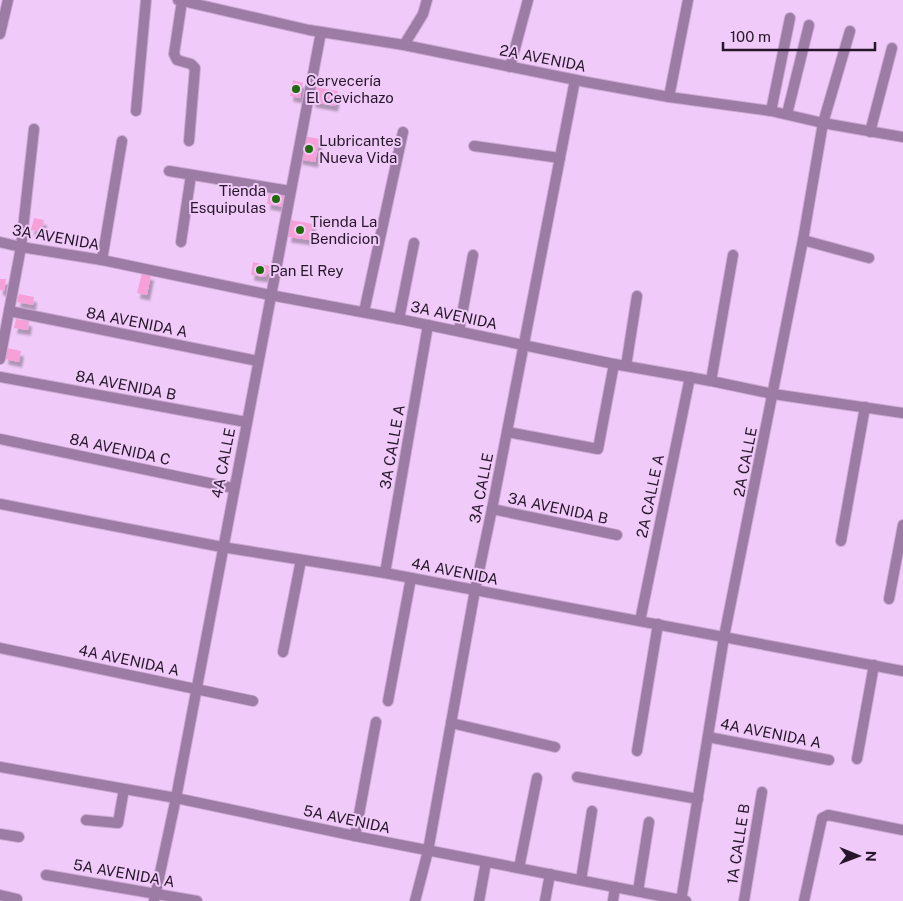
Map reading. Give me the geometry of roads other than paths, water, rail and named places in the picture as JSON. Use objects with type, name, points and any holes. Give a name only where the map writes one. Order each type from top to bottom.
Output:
[{"type":"street","points":[[0,34],[8,0]]},
{"type":"street","points":[[136,111],[146,0]]},
{"type":"street","points":[[180,0],[174,54],[177,60],[191,64],[195,68],[189,141]]},
{"type":"street","name":"2A AVENIDA","points":[[180,0],[321,32],[404,45],[669,97],[772,110],[823,123],[903,137]]},
{"type":"street","points":[[404,45],[423,14],[427,0]]},
{"type":"street","points":[[510,67],[528,0]]},
{"type":"street","points":[[669,97],[688,0]]},
{"type":"street","points":[[772,110],[790,18]]},
{"type":"street","points":[[787,114],[809,25]]},
{"type":"street","name":"2A CALLE","points":[[683,901],[724,637],[803,240],[823,123],[850,31]]},
{"type":"street","name":"4A CALLE","points":[[155,897],[176,798],[233,488],[321,32]]},
{"type":"street","points":[[870,132],[892,48]]},
{"type":"street","name":"3A CALLE","points":[[415,901],[428,850],[475,590],[575,80]]},
{"type":"street","points":[[0,359],[20,247],[34,129]]},
{"type":"street","points":[[364,312],[403,132]]},
{"type":"street","points":[[102,260],[122,141]]},
{"type":"street","points":[[474,146],[560,158]]},
{"type":"street","points":[[169,172],[290,191]]},
{"type":"street","points":[[181,242],[190,175]]},
{"type":"street","points":[[803,240],[870,258]]},
{"type":"street","name":"3A AVENIDA","points":[[0,242],[102,260],[270,296],[364,312],[614,364],[773,394],[903,413]]},
{"type":"street","points":[[399,319],[414,243]]},
{"type":"street","points":[[459,331],[473,255]]},
{"type":"street","points":[[711,381],[733,255]]},
{"type":"street","points":[[626,366],[637,296]]},
{"type":"street","name":"8A AVENIDA A","points":[[10,311],[258,361]]},
{"type":"street","name":"3A CALLE A","points":[[385,573],[428,325]]},
{"type":"street","points":[[507,432],[598,449],[614,364]]},
{"type":"street","name":"8A AVENIDA B","points":[[0,377],[246,422]]},
{"type":"street","name":"2A CALLE A","points":[[640,621],[690,377]]},
{"type":"street","points":[[841,541],[864,407]]},
{"type":"street","name":"8A AVENIDA C","points":[[0,439],[233,488]]},
{"type":"street","name":"4A AVENIDA","points":[[0,504],[222,547],[385,573],[903,671]]},
{"type":"street","name":"3A AVENIDA B","points":[[492,510],[617,535]]},
{"type":"street","points":[[889,598],[903,525]]},
{"type":"street","points":[[283,652],[301,560]]},
{"type":"street","points":[[388,701],[411,578]]},
{"type":"street","points":[[637,751],[658,624]]},
{"type":"street","name":"4A AVENIDA A","points":[[0,648],[253,701]]},
{"type":"street","points":[[856,758],[874,665]]},
{"type":"street","points":[[355,836],[376,722]]},
{"type":"street","points":[[451,723],[555,747]]},
{"type":"street","name":"4A AVENIDA A","points":[[708,737],[829,760]]},
{"type":"street","name":"5A AVENIDA","points":[[0,767],[176,798],[355,836],[683,901]]},
{"type":"street","points":[[577,777],[698,799]]},
{"type":"street","points":[[519,868],[537,778]]},
{"type":"street","points":[[86,820],[118,824],[124,789]]},
{"type":"street","name":"1A CALLE B","points":[[744,901],[762,792]]},
{"type":"street","points":[[580,880],[592,811]]},
{"type":"street","points":[[804,901],[822,818],[828,815],[903,830]]},
{"type":"street","points":[[638,891],[649,822]]},
{"type":"street","points":[[0,834],[20,837]]},
{"type":"street","points":[[479,901],[486,862]]},
{"type":"street","points":[[545,901],[550,874]]},
{"type":"street","name":"5A AVENIDA A","points":[[46,875],[155,897],[197,901]]},
{"type":"street","points":[[612,901],[615,887]]},
{"type":"street","points":[[0,895],[17,899]]},
{"type":"place","name":"Cervecería El Cevichazo","points":[[296,89]]},
{"type":"place","name":"Lubricantes Nueva Vida","points":[[309,149]]},
{"type":"place","name":"Tienda Esquipulas","points":[[276,199]]},
{"type":"place","name":"Tienda La Bendicion","points":[[300,230]]},
{"type":"place","name":"Pan El Rey","points":[[260,270]]}]
